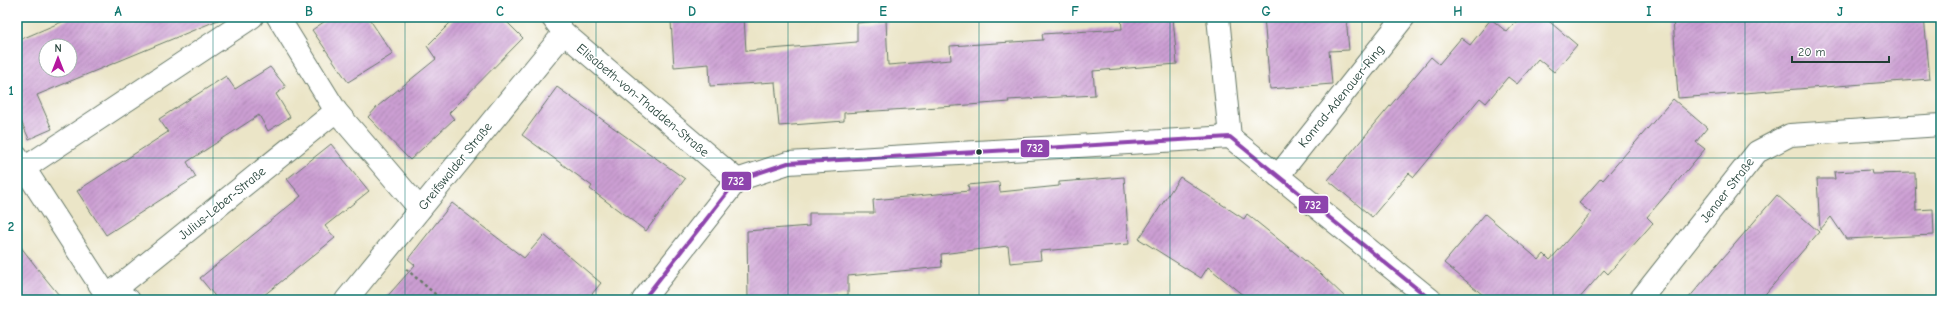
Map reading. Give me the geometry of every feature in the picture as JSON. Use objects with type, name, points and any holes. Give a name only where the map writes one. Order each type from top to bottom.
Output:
[{"type":"street","points":[[129,300],[107,296],[20,163],[252,17]]},
{"type":"street","points":[[278,17],[336,111],[420,209]]},
{"type":"street","points":[[1218,17],[1230,137]]},
{"type":"street","name":"Konrad-Adenauer-Ring","points":[[1278,176],[1404,17]]},
{"type":"street","name":"Elisabeth-von-Thadden-Straße","points":[[558,25],[737,180]]},
{"type":"street","name":"Greifswalder Straße","points":[[346,300],[420,209],[558,25]]},
{"type":"street","name":"Julius-Leber-Straße","points":[[107,296],[336,111]]},
{"type":"street","name":"Jenaer Straße","points":[[1640,300],[1757,152],[1790,134],[1941,126]]},
{"type":"street","points":[[643,300],[737,180],[788,163],[1230,137],[1431,300]]},
{"type":"path","points":[[386,251],[442,300]]},
{"type":"building","points":[[73,17],[223,17],[223,18],[37,95],[52,129],[29,139],[17,112],[17,41]]},
{"type":"building","points":[[331,17],[368,17],[393,54],[348,82],[312,30]]},
{"type":"building","points":[[456,17],[502,17],[523,38],[449,113],[454,119],[410,160],[368,117],[378,106],[436,59],[427,46]]},
{"type":"building","points":[[744,17],[746,51],[857,42],[857,23],[886,20],[888,65],[951,60],[950,46],[1043,40],[1042,34],[1122,29],[1121,17],[1173,17],[1177,64],[1093,71],[1095,95],[1008,100],[1009,102],[844,113],[844,121],[779,126],[775,82],[710,86],[709,64],[674,67],[671,21]]},
{"type":"building","points":[[1264,17],[1346,17],[1349,50],[1329,51],[1332,84],[1270,89]]},
{"type":"building","points":[[1520,17],[1544,17],[1577,45],[1554,72],[1538,59],[1517,84],[1508,77],[1486,103],[1480,98],[1414,177],[1409,173],[1372,217],[1328,180],[1431,57],[1439,64],[1461,38],[1470,45],[1491,19],[1507,32]]},
{"type":"building","points":[[1924,17],[1930,79],[1678,98],[1673,18]]},
{"type":"building","points":[[270,67],[286,87],[276,94],[290,117],[268,131],[259,115],[187,162],[196,177],[106,235],[77,191],[168,132],[159,119],[182,104],[226,76],[235,89]]},
{"type":"building","points":[[557,87],[685,179],[646,231],[590,189],[592,186],[522,135]]},
{"type":"building","points":[[1673,99],[1707,128],[1696,142],[1705,149],[1647,217],[1653,223],[1608,274],[1604,270],[1578,300],[1489,300],[1444,263],[1485,214],[1539,260],[1544,254],[1550,260],[1591,213],[1579,203],[1601,178],[1603,180]]},
{"type":"building","points":[[331,144],[369,191],[325,226],[335,238],[258,300],[218,300],[200,278],[301,196],[287,179]]},
{"type":"building","points":[[1871,170],[1872,174],[1915,173],[1916,210],[1933,209],[1934,235],[1846,239],[1831,217],[1820,230],[1817,179],[1835,179],[1834,172]]},
{"type":"building","points":[[1124,177],[1129,244],[1040,251],[1041,260],[1010,263],[1008,246],[941,254],[942,267],[848,276],[848,295],[798,300],[748,300],[747,231],[809,226],[809,213],[874,213],[873,200],[969,191],[968,185],[999,182],[1000,192],[1059,186],[1059,182]]},
{"type":"building","points":[[1180,177],[1244,219],[1247,214],[1320,273],[1348,300],[1249,300],[1208,267],[1201,278],[1139,239]]},
{"type":"building","points":[[1777,195],[1819,232],[1760,300],[1687,300]]},
{"type":"building","points":[[452,203],[524,258],[544,235],[601,283],[587,300],[384,300],[415,265],[408,259]]},
{"type":"building","points":[[17,242],[41,273],[63,300],[17,300]]},
{"type":"transit line","name":"732","points":[[643,300],[737,180],[788,163],[1230,137],[1431,300]]}]
